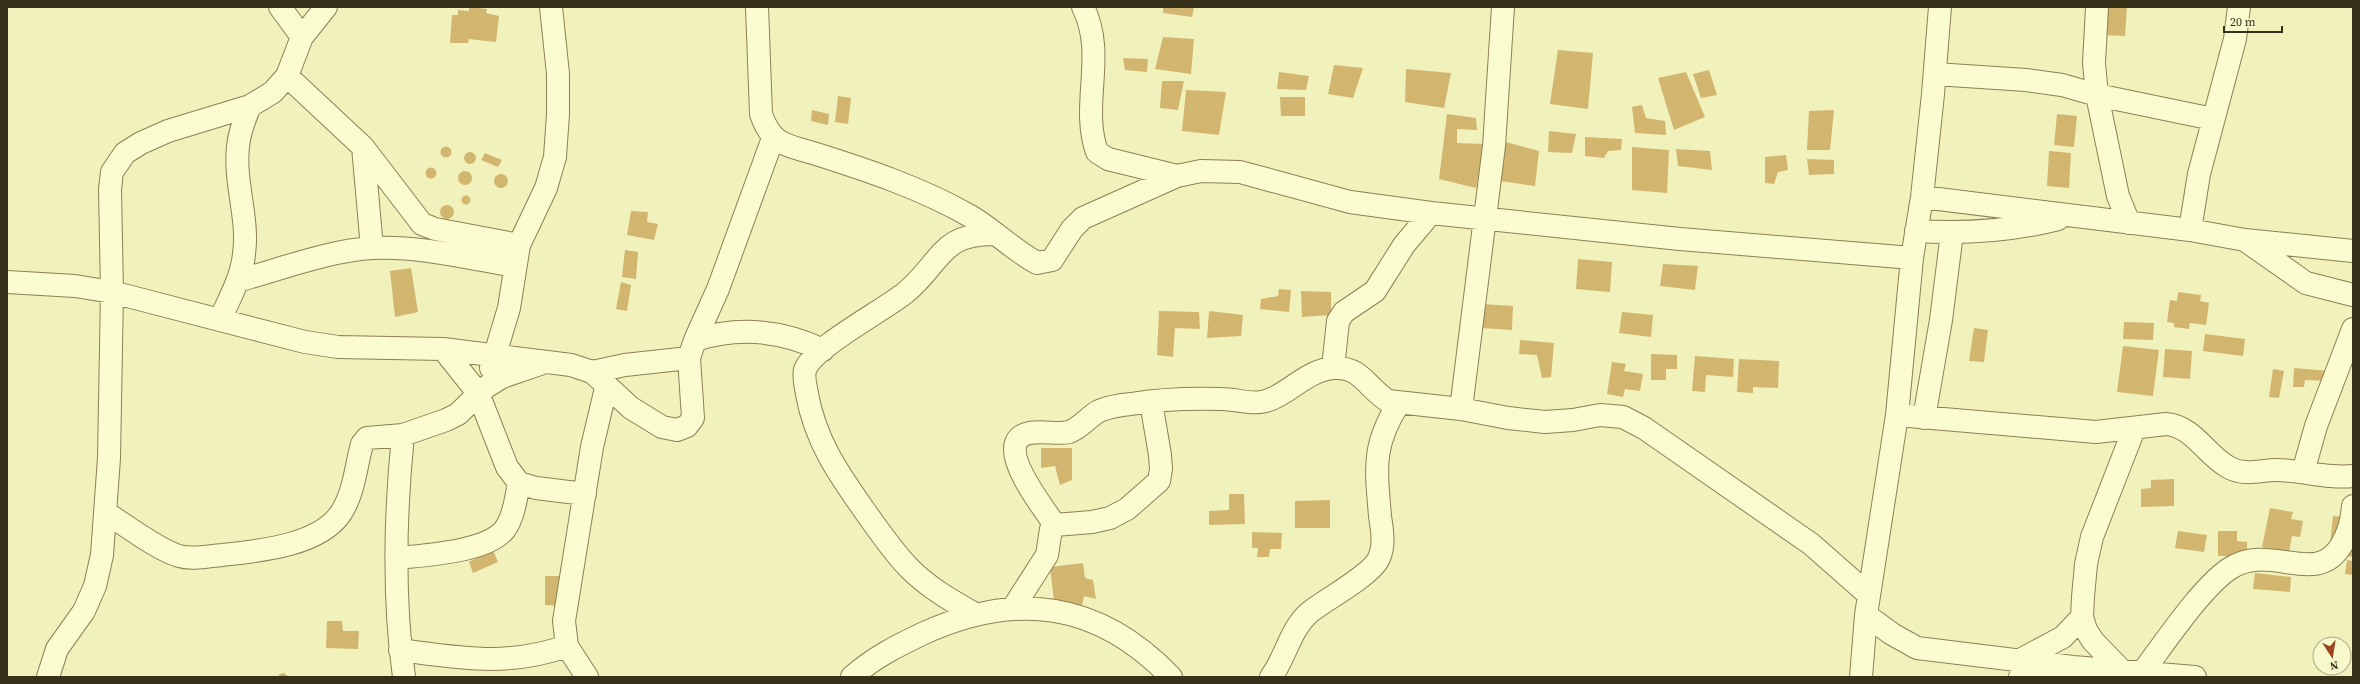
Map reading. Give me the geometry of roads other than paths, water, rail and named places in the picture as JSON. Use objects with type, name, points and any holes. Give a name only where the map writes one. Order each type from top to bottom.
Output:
[{"type":"street","points":[[280,7],[302,37]]},
{"type":"street","points":[[48,677],[57,649],[84,611],[95,586],[102,554],[109,458],[112,292],[110,189],[112,172],[124,153],[141,143],[168,131],[250,106],[273,92],[287,76],[302,37],[326,7]]},
{"type":"street","points":[[482,390],[496,354],[509,308],[517,256],[546,188],[555,157],[558,114],[558,74],[551,7]]},
{"type":"street","points":[[757,7],[761,114],[766,129],[773,138],[787,145],[863,169],[937,198],[972,217],[1024,256],[1037,263],[1046,263],[1052,260],[1072,229],[1083,218],[1177,176],[1201,171],[1240,172],[1350,202],[1431,213],[1680,239],[1912,258]]},
{"type":"street","points":[[1083,7],[1094,41],[1092,125],[1097,152],[1108,159],[1177,176]]},
{"type":"street","points":[[1462,409],[1494,146],[1503,7]]},
{"type":"street","points":[[1861,677],[1867,605],[1896,415],[1912,258],[1922,197],[1935,74],[1940,7]]},
{"type":"street","points":[[2097,7],[2094,63],[2097,95],[2118,196],[2129,223]]},
{"type":"street","points":[[2190,230],[2199,174],[2235,39],[2239,7]]},
{"type":"street","points":[[1935,74],[2026,80],[2062,85],[2097,95],[2213,119]]},
{"type":"street","points":[[287,76],[363,147],[422,224],[517,256]]},
{"type":"street","points":[[220,320],[237,281],[244,255],[245,227],[238,148],[241,129],[250,106]]},
{"type":"street","points":[[7,282],[75,286],[112,292],[305,342],[338,347],[443,349],[496,354],[544,363],[571,365],[599,380],[644,415],[662,426],[677,430],[688,426],[693,418],[692,349],[718,289],[773,138]]},
{"type":"street","points":[[363,147],[372,248]]},
{"type":"street","points":[[1922,197],[2190,230],[2245,240],[2353,250]]},
{"type":"street","points":[[1333,368],[1338,321],[1344,312],[1375,291],[1404,245],[1431,213]]},
{"type":"street","points":[[1916,231],[1952,233],[2030,226],[2069,216]]},
{"type":"street","points":[[1924,418],[1941,320],[1952,233]]},
{"type":"street","points":[[975,614],[936,590],[911,570],[893,550],[828,458],[816,427],[805,379],[805,371],[810,362],[823,350],[906,293],[947,248],[958,239],[980,234],[996,234]]},
{"type":"street","points":[[2245,240],[2306,282],[2353,295]]},
{"type":"street","points":[[237,281],[328,256],[372,248],[517,256]]},
{"type":"street","points":[[2303,472],[2316,426],[2353,329]]},
{"type":"street","points":[[599,380],[625,365],[692,349],[714,334],[735,331],[762,331],[786,336],[823,350]]},
{"type":"street","points":[[443,349],[482,390],[507,467],[519,483],[536,488],[585,494]]},
{"type":"street","points":[[106,513],[180,556],[222,555],[283,545],[312,536],[330,525],[341,513],[350,497],[362,444],[367,438],[403,435],[446,420],[458,414],[482,390],[502,377],[544,363]]},
{"type":"street","points":[[1055,525],[1027,483],[1019,465],[1015,444],[1019,437],[1027,433],[1069,432],[1078,428],[1099,411],[1132,404],[1189,399],[1262,402],[1274,398],[1313,374],[1333,368],[1346,369],[1361,375],[1379,396],[1388,401],[1399,403],[1462,409],[1508,418],[1545,422],[1573,420],[1600,415],[1623,417],[1644,428],[1769,513],[1811,544],[1892,634],[1917,648],[2021,668],[2073,667],[2194,677]]},
{"type":"street","points":[[587,677],[567,646],[564,621],[592,447],[599,380]]},
{"type":"street","points":[[1013,608],[1047,555],[1051,530],[1055,525],[1092,522],[1110,518],[1127,509],[1159,481],[1161,469],[1160,455],[1152,402]]},
{"type":"street","points":[[1271,677],[1295,629],[1309,613],[1365,573],[1379,559],[1383,540],[1378,455],[1380,440],[1388,420],[1399,403]]},
{"type":"street","points":[[1896,415],[2096,432],[2134,429],[2166,424],[2176,425],[2185,429],[2219,462],[2241,472],[2276,470],[2353,476]]},
{"type":"street","points":[[2131,672],[2093,641],[2086,630],[2082,617],[2086,564],[2092,537],[2134,429]]},
{"type":"street","points":[[403,435],[397,512],[400,650],[404,677]]},
{"type":"street","points":[[398,558],[482,544],[497,537],[505,529],[513,512],[519,483]]},
{"type":"street","points":[[2131,672],[2211,585],[2228,570],[2241,562],[2261,558],[2313,565],[2327,562],[2337,553],[2347,536],[2353,506]]},
{"type":"street","points":[[852,677],[866,664],[897,646],[936,628],[975,614],[1013,608],[1068,612],[1105,626],[1160,666],[1171,677]]},
{"type":"street","points":[[2021,668],[2063,637],[2082,617]]},
{"type":"street","points":[[400,650],[466,658],[508,660],[535,656],[567,646]]}]
